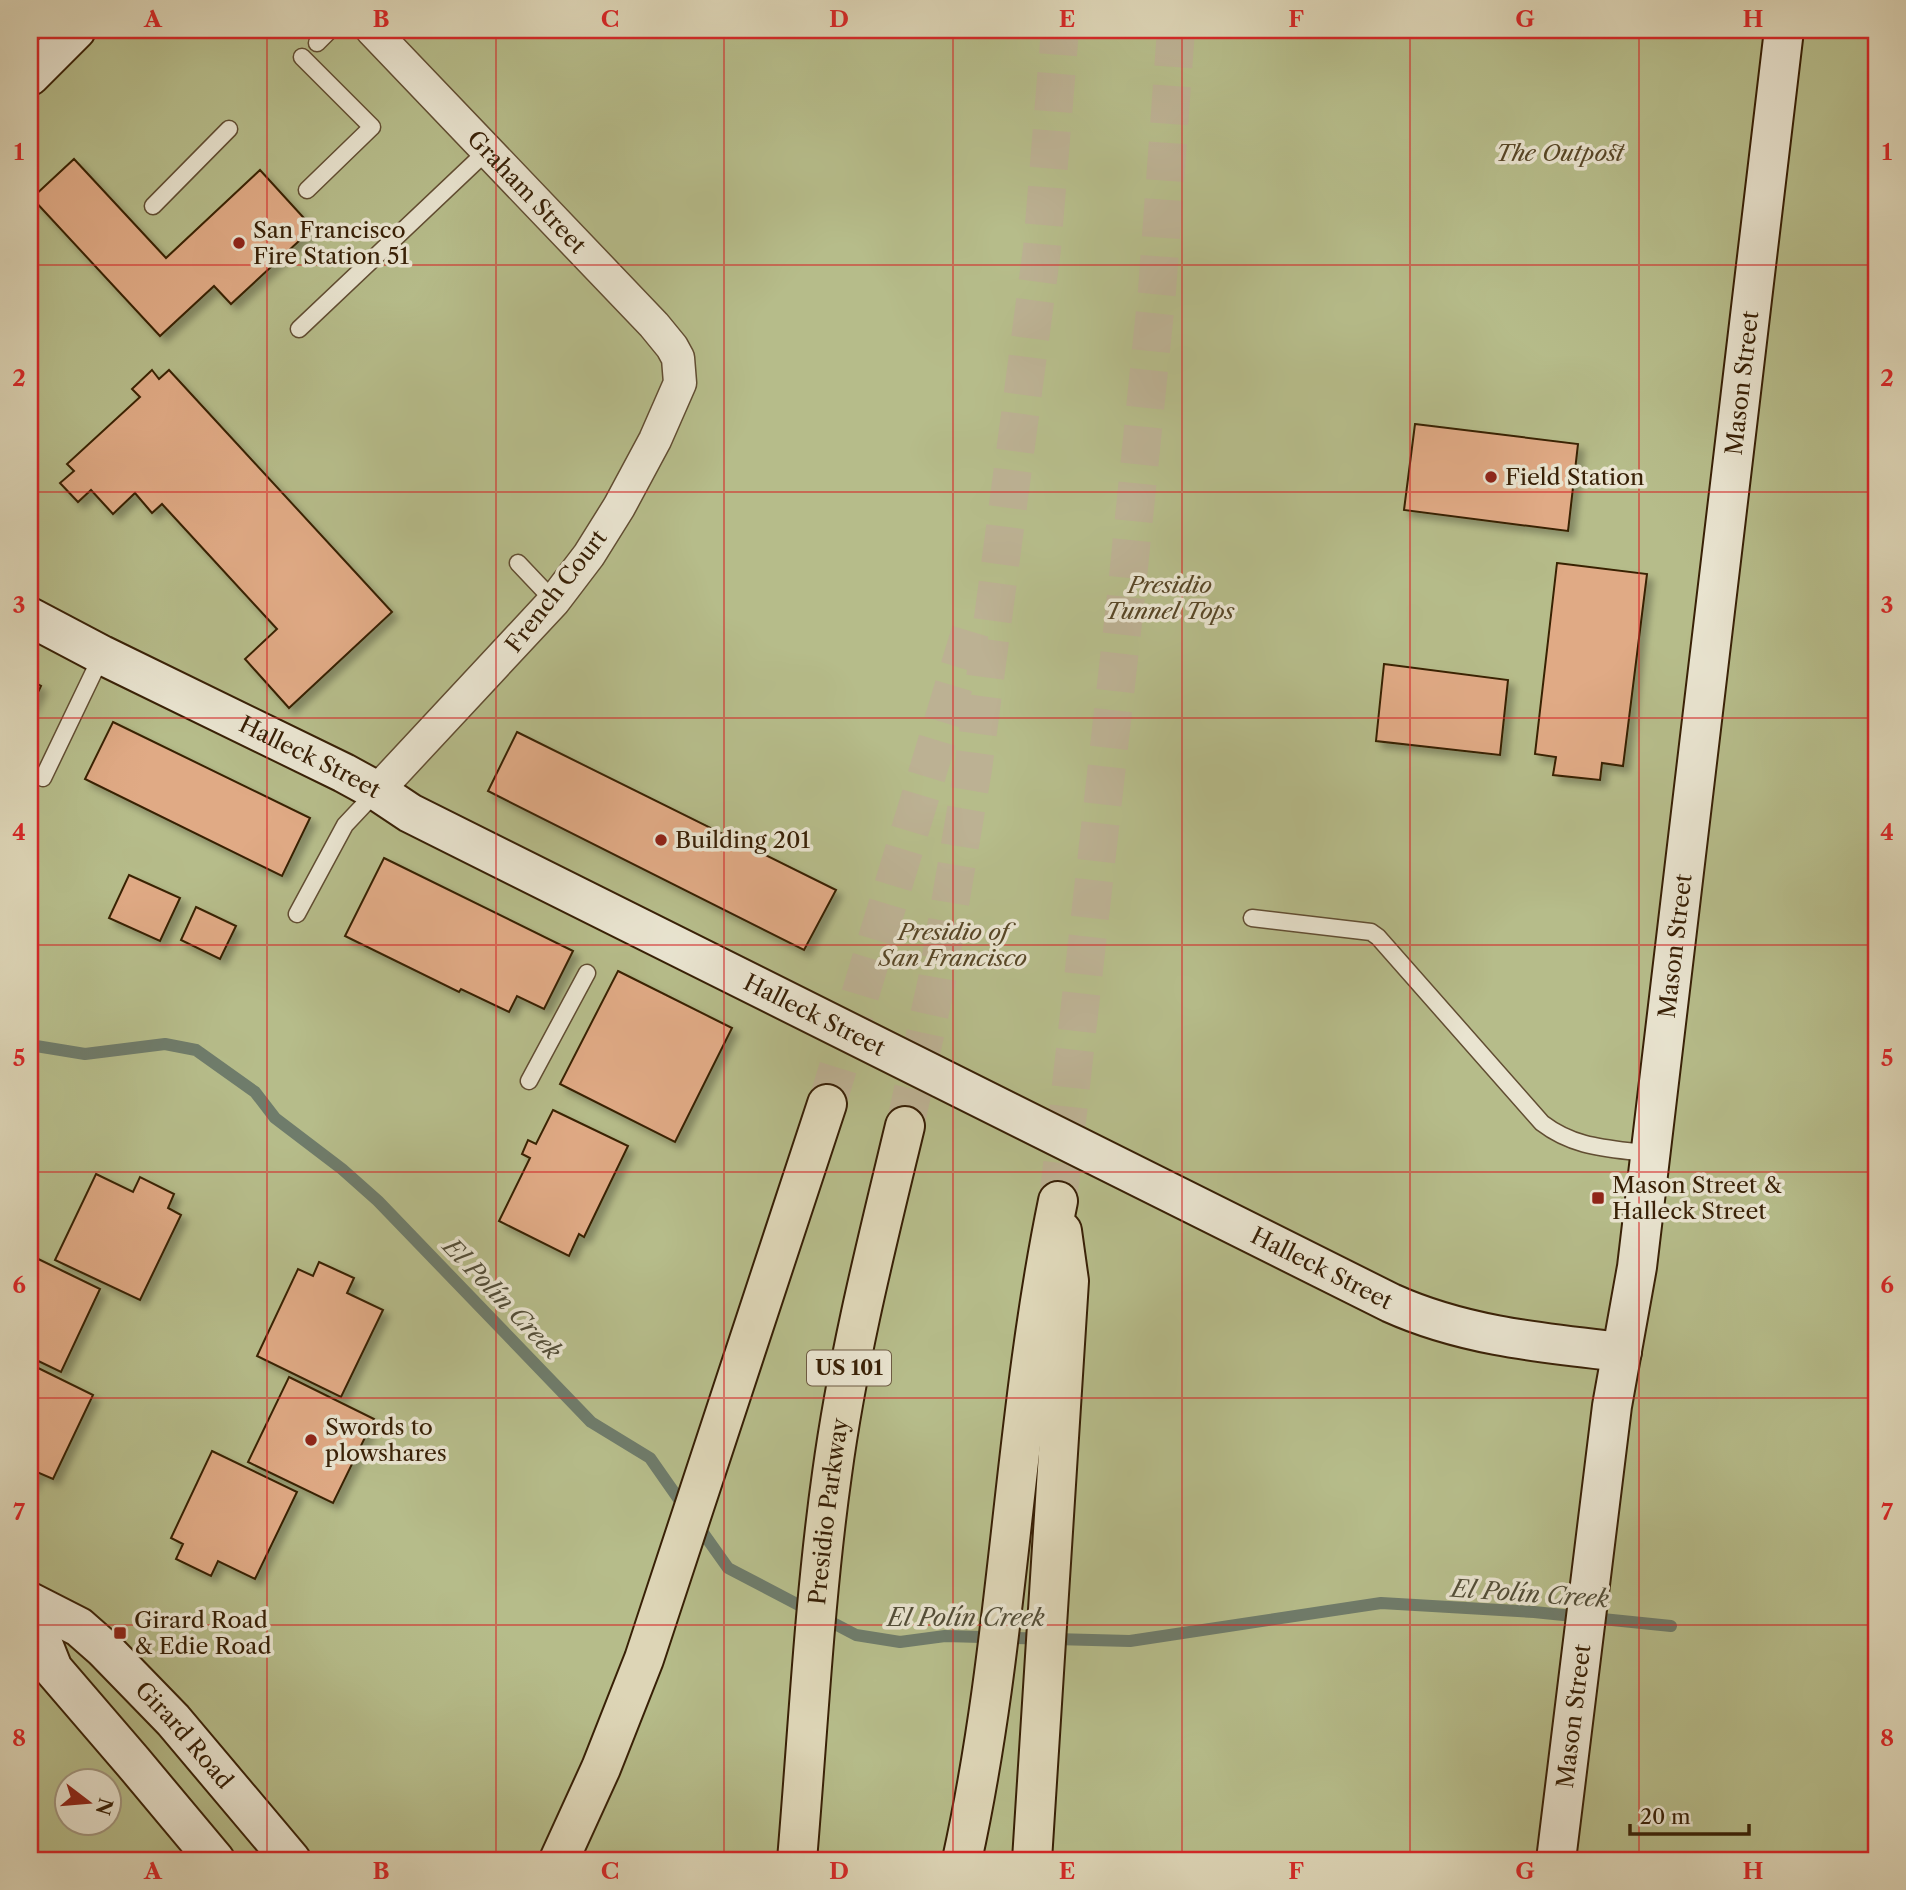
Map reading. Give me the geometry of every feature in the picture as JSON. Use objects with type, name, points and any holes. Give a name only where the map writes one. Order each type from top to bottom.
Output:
[{"type":"highway","points":[[559,1860],[601,1768],[644,1659],[827,1104]]},
{"type":"highway","name":"Presidio Parkway","points":[[797,1860],[823,1546],[835,1453],[853,1345],[905,1126]]},
{"type":"highway","points":[[962,1860],[984,1748],[1042,1278],[1058,1201],[1069,1281],[1032,1860]]},
{"type":"street","points":[[30,76],[76,30]]},
{"type":"street","name":"Graham Street","points":[[372,30],[654,324],[673,347],[678,358]]},
{"type":"street","name":"Mason Street","points":[[1556,1860],[1612,1406],[1637,1267],[1784,30]]},
{"type":"street","name":"French Court","points":[[377,791],[554,601],[589,555],[619,507],[655,440],[680,383],[678,358]]},
{"type":"street","name":"Halleck Street","points":[[30,617],[377,791],[423,820],[1414,1314],[1485,1335],[1622,1352]]},
{"type":"street","name":"Girard Road","points":[[30,1602],[79,1627],[104,1649],[173,1720],[291,1860]]},
{"type":"street","points":[[30,1611],[53,1669],[215,1860]]},
{"type":"lane","points":[[317,43],[330,30]]},
{"type":"lane","points":[[302,57],[372,127],[307,190]]},
{"type":"lane","points":[[153,206],[229,129]]},
{"type":"lane","points":[[299,328],[488,150]]},
{"type":"lane","points":[[518,563],[554,601]]},
{"type":"lane","points":[[30,773],[43,778],[102,655]]},
{"type":"lane","points":[[298,914],[345,825],[377,791]]},
{"type":"lane","points":[[1252,918],[1371,932],[1542,1123],[1558,1135],[1574,1142],[1651,1154]]},
{"type":"lane","points":[[529,1081],[587,973]]},
{"type":"green space","name":"Presidio of San Francisco","points":[[30,30],[1876,30],[1876,1860],[30,1860]]},
{"type":"building","name":"San Francisco Fire Station 51","points":[[74,159],[166,258],[260,170],[313,228],[231,304],[214,286],[160,336],[32,198]]},
{"type":"building","points":[[152,370],[159,379],[169,370],[392,612],[289,708],[245,659],[277,629],[162,504],[152,513],[135,493],[113,514],[91,490],[78,502],[60,483],[74,471],[67,464],[140,397],[132,389]]},
{"type":"building","name":"Field Station","points":[[1415,424],[1578,444],[1568,531],[1404,510]]},
{"type":"building","points":[[1557,563],[1647,574],[1623,766],[1602,763],[1600,780],[1553,775],[1556,757],[1535,754]]},
{"type":"building","points":[[1384,664],[1508,680],[1500,755],[1376,741]]},
{"type":"building","points":[[30,680],[41,686],[30,709]]},
{"type":"building","points":[[113,722],[310,818],[282,876],[85,779]]},
{"type":"building","name":"Building 201","points":[[517,732],[836,890],[804,950],[488,791]]},
{"type":"building","points":[[384,858],[573,951],[544,1009],[517,996],[509,1012],[461,989],[459,992],[345,936]]},
{"type":"building","points":[[129,875],[180,898],[160,941],[109,918]]},
{"type":"building","points":[[196,907],[236,926],[220,959],[181,940]]},
{"type":"building","points":[[618,971],[732,1028],[675,1142],[560,1084]]},
{"type":"building","points":[[553,1110],[628,1146],[584,1237],[579,1234],[569,1256],[499,1221],[530,1158],[522,1154],[528,1140],[536,1144]]},
{"type":"building","points":[[96,1174],[133,1192],[140,1177],[174,1194],[168,1208],[181,1215],[140,1300],[55,1260]]},
{"type":"building","points":[[30,1255],[100,1289],[61,1372],[30,1357]]},
{"type":"building","points":[[319,1262],[354,1278],[347,1293],[383,1310],[341,1397],[257,1356],[298,1269],[313,1276]]},
{"type":"building","points":[[30,1364],[93,1395],[53,1479],[37,1472],[30,1487]]},
{"type":"building","name":"Swords to plowshares","points":[[289,1377],[374,1419],[333,1503],[248,1462]]},
{"type":"building","points":[[212,1451],[297,1492],[255,1579],[218,1561],[211,1576],[176,1559],[183,1544],[171,1538]]},
{"type":"waterway","name":"El Polín Creek","points":[[30,1045],[85,1054],[165,1044],[196,1050],[255,1092],[275,1118],[342,1169],[378,1201],[591,1422],[650,1458],[685,1508]]},
{"type":"waterway","name":"El Polín Creek","points":[[696,1523],[728,1568],[856,1635],[900,1642],[945,1636],[1130,1641],[1381,1603],[1534,1612],[1671,1626]]},
{"type":"tunnel","points":[[905,1126],[937,980],[973,769],[1042,249],[1060,30]]},
{"type":"tunnel","points":[[1058,1201],[1127,587],[1157,291],[1176,30]]},
{"type":"tunnel","points":[[827,1104],[975,616]]},
{"type":"place","name":"San Francisco Fire Station 51","points":[[239,243]]},
{"type":"place","name":"Field Station","points":[[1491,477]]},
{"type":"place","name":"Building 201","points":[[661,840]]},
{"type":"place","name":"Mason Street & Halleck Street","points":[[1598,1198]]},
{"type":"place","name":"Swords to plowshares","points":[[311,1440]]},
{"type":"place","name":"Girard Road & Edie Road","points":[[120,1633]]},
{"type":"park label","name":"The Outpost","points":[[1560,153]]},
{"type":"park label","name":"Presidio Tunnel Tops","points":[[1170,598]]}]
